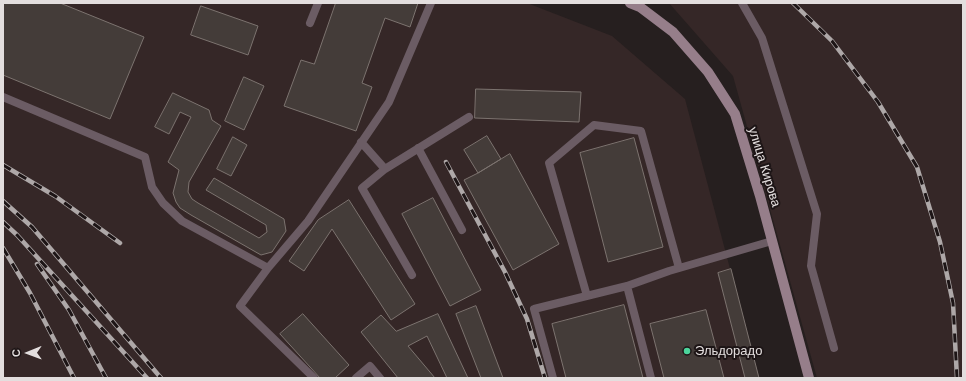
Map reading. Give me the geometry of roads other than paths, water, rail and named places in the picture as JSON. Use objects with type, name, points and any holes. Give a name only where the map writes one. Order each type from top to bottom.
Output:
[{"type":"main road","name":"улица Кирова","points":[[630,3],[640,7],[673,32],[708,72],[735,114],[760,196],[809,378]]},
{"type":"lane","points":[[310,23],[318,3]]},
{"type":"lane","points":[[314,378],[240,306],[268,268],[308,221],[389,102],[431,3]]},
{"type":"lane","points":[[742,3],[762,38],[817,214],[811,266],[834,348]]},
{"type":"lane","points":[[3,96],[145,157],[152,187],[163,203],[182,221],[268,268]]},
{"type":"lane","points":[[412,275],[362,188],[385,168],[469,117]]},
{"type":"lane","points":[[587,296],[549,163],[594,125],[641,131],[679,268]]},
{"type":"lane","points":[[362,142],[385,168]]},
{"type":"lane","points":[[418,148],[462,230]]},
{"type":"lane","points":[[553,378],[534,309],[627,286],[679,268],[772,240]]},
{"type":"lane","points":[[627,286],[651,378]]},
{"type":"lane","points":[[356,378],[370,366],[380,378]]},
{"type":"railway","points":[[793,3],[832,41],[878,102],[917,167],[940,242],[953,303],[957,378]]},
{"type":"railway","points":[[446,162],[505,272],[527,319],[545,378]]},
{"type":"railway","points":[[3,165],[55,196],[120,243]]},
{"type":"railway","points":[[3,201],[32,227],[161,378]]},
{"type":"railway","points":[[3,222],[17,235],[147,378]]},
{"type":"railway","points":[[3,248],[30,293],[74,378]]},
{"type":"railway","points":[[37,264],[69,310],[106,378]]},
{"type":"place","name":"Эльдорадо","points":[[687,351]]}]
